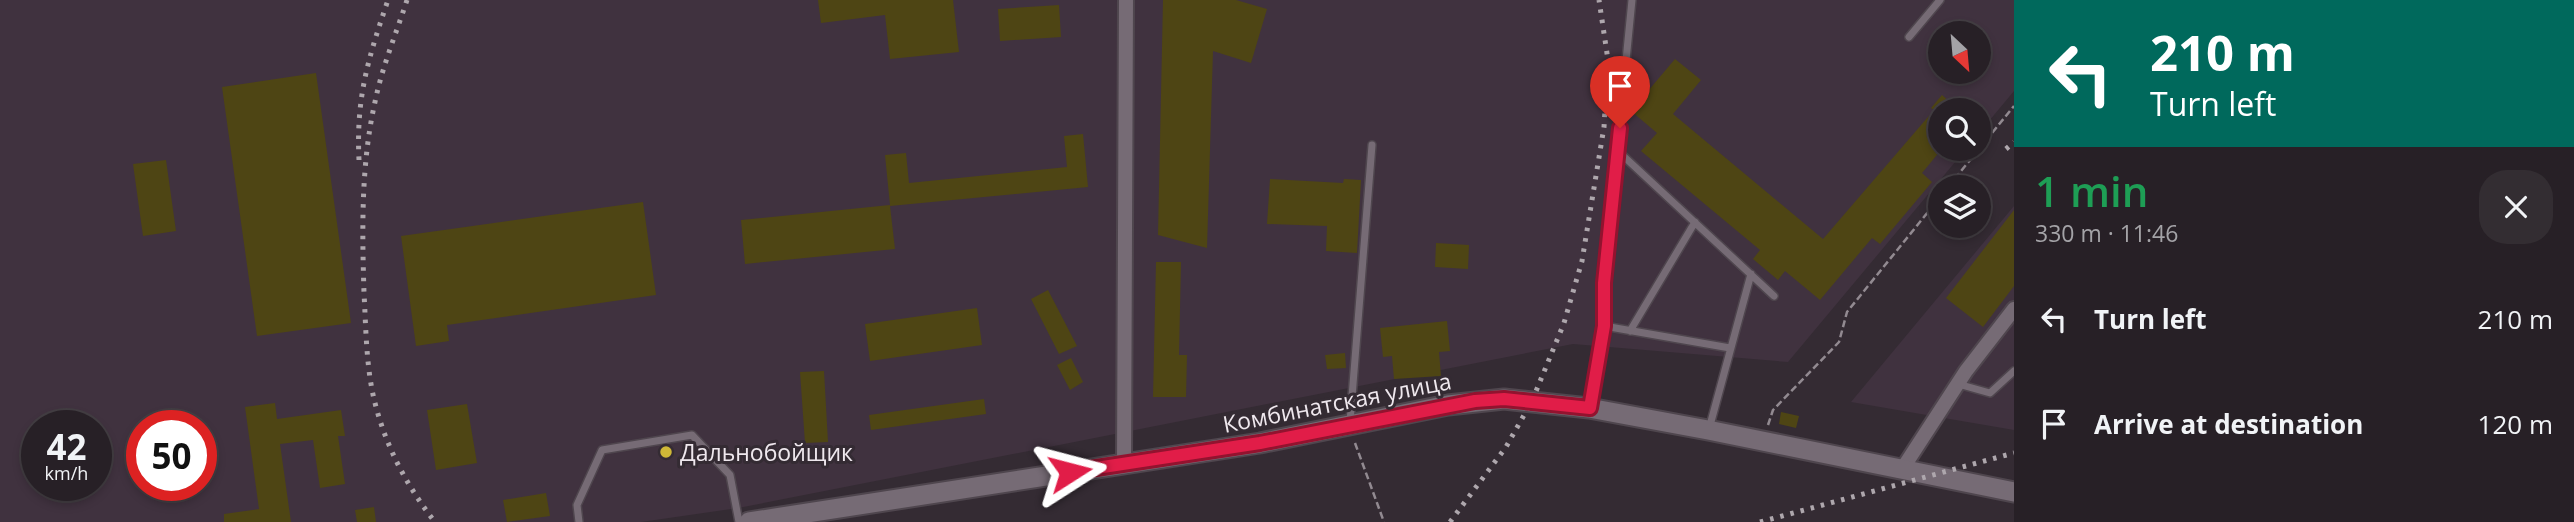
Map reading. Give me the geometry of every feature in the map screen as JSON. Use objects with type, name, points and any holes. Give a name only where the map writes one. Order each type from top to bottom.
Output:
[{"type":"main road","name":"Комбинатская улица","points":[[749,522],[1124,464],[1350,426],[1475,401],[1504,399],[1590,408],[1709,429],[1901,471],[2014,492]]},
{"type":"street","points":[[1124,464],[1126,0]]},
{"type":"street","points":[[1901,471],[1958,383],[2014,309]]},
{"type":"lane","points":[[1590,408],[1604,326],[1604,283],[1632,0]]},
{"type":"lane","points":[[1909,37],[1940,0]]},
{"type":"lane","points":[[1350,426],[1372,145]]},
{"type":"lane","points":[[1619,152],[1774,296]]},
{"type":"lane","points":[[1630,331],[1695,222]]},
{"type":"lane","points":[[1709,429],[1751,274]]},
{"type":"lane","points":[[1604,326],[1730,348]]},
{"type":"lane","points":[[1958,383],[1990,393],[2014,371]]},
{"type":"lane","points":[[579,522],[577,505],[602,450],[692,435],[730,475],[739,522]]},
{"type":"path","points":[[1991,134],[2014,106]]},
{"type":"path","points":[[1958,175],[1969,161]]},
{"type":"path","points":[[1762,442],[1773,410],[1839,342],[1847,312],[1928,212]]},
{"type":"path","points":[[1350,426],[1364,474],[1384,522]]},
{"type":"shaded area","points":[[0,0],[2014,0],[2014,91],[1991,119],[1991,98],[1928,98],[1928,161],[1956,161],[1944,175],[1928,175],[1928,194],[1788,362],[1573,344],[738,508],[641,522],[0,522]]},
{"type":"shaded area","points":[[2014,206],[2014,430],[1851,402],[1987,238],[1991,238],[1991,234]]},
{"type":"building","points":[[818,0],[953,0],[959,52],[890,59],[885,15],[821,23]]},
{"type":"building","points":[[1163,0],[1236,0],[1267,9],[1251,63],[1213,51],[1207,248],[1158,235]]},
{"type":"building","points":[[1059,5],[1061,37],[1000,41],[998,9]]},
{"type":"building","points":[[1675,59],[1701,80],[1673,114],[1823,239],[1928,117],[1928,161],[1932,161],[1922,173],[1928,178],[1928,187],[1880,244],[1872,238],[1820,300],[1785,271],[1778,280],[1753,259],[1760,250],[1641,151],[1657,133],[1631,111]]},
{"type":"building","points":[[316,73],[351,323],[257,336],[222,87]]},
{"type":"building","points":[[1083,134],[1088,187],[890,206],[895,249],[745,264],[741,220],[890,205],[885,155],[906,153],[909,183],[1067,167],[1064,136]]},
{"type":"building","points":[[166,160],[176,231],[143,236],[133,164]]},
{"type":"building","points":[[1270,179],[1343,183],[1344,179],[1361,180],[1357,253],[1326,251],[1327,226],[1267,224]]},
{"type":"building","points":[[643,202],[656,295],[447,325],[449,341],[416,346],[401,236]]},
{"type":"building","points":[[2014,210],[2014,286],[1983,327],[1946,298]]},
{"type":"building","points":[[1436,243],[1469,245],[1468,269],[1435,267]]},
{"type":"building","points":[[1156,262],[1181,262],[1179,355],[1187,355],[1186,397],[1153,397]]},
{"type":"building","points":[[1048,290],[1077,346],[1059,354],[1031,299]]},
{"type":"building","points":[[977,308],[982,345],[870,361],[865,324]]},
{"type":"building","points":[[1447,321],[1450,351],[1439,352],[1441,376],[1394,379],[1392,356],[1383,357],[1380,328]]},
{"type":"building","points":[[1345,353],[1346,368],[1327,369],[1325,355]]},
{"type":"building","points":[[1071,358],[1083,382],[1070,390],[1057,365]]},
{"type":"building","points":[[824,371],[828,442],[805,443],[800,372]]},
{"type":"building","points":[[984,399],[986,414],[871,430],[869,415]]},
{"type":"building","points":[[275,403],[277,419],[341,410],[345,436],[338,436],[345,484],[320,488],[313,440],[280,444],[291,522],[224,522],[224,514],[259,509],[245,407]]},
{"type":"building","points":[[467,404],[477,463],[436,470],[427,410]]},
{"type":"building","points":[[1781,412],[1799,416],[1796,428],[1779,424]]},
{"type":"building","points":[[546,493],[550,516],[507,522],[503,500]]},
{"type":"building","points":[[374,507],[376,522],[357,522],[355,510]]},
{"type":"railway","points":[[359,160],[359,117],[365,78],[388,0]]},
{"type":"railway","points":[[407,0],[378,89],[367,149],[363,221],[366,333],[371,386],[384,432],[406,479],[435,522]]},
{"type":"railway","points":[[1450,522],[1506,447],[1532,401],[1564,323],[1582,261],[1604,127],[1608,60],[1599,0]]},
{"type":"railway","points":[[2006,149],[2014,142]]},
{"type":"railway","points":[[1760,522],[2014,453]]},
{"type":"place","name":"Дальнобойщик","points":[[666,452]]},
{"type":"route","points":[[1070,472],[1260,443],[1475,401],[1504,399],[1590,408],[1604,326],[1604,283],[1620,128]]}]
